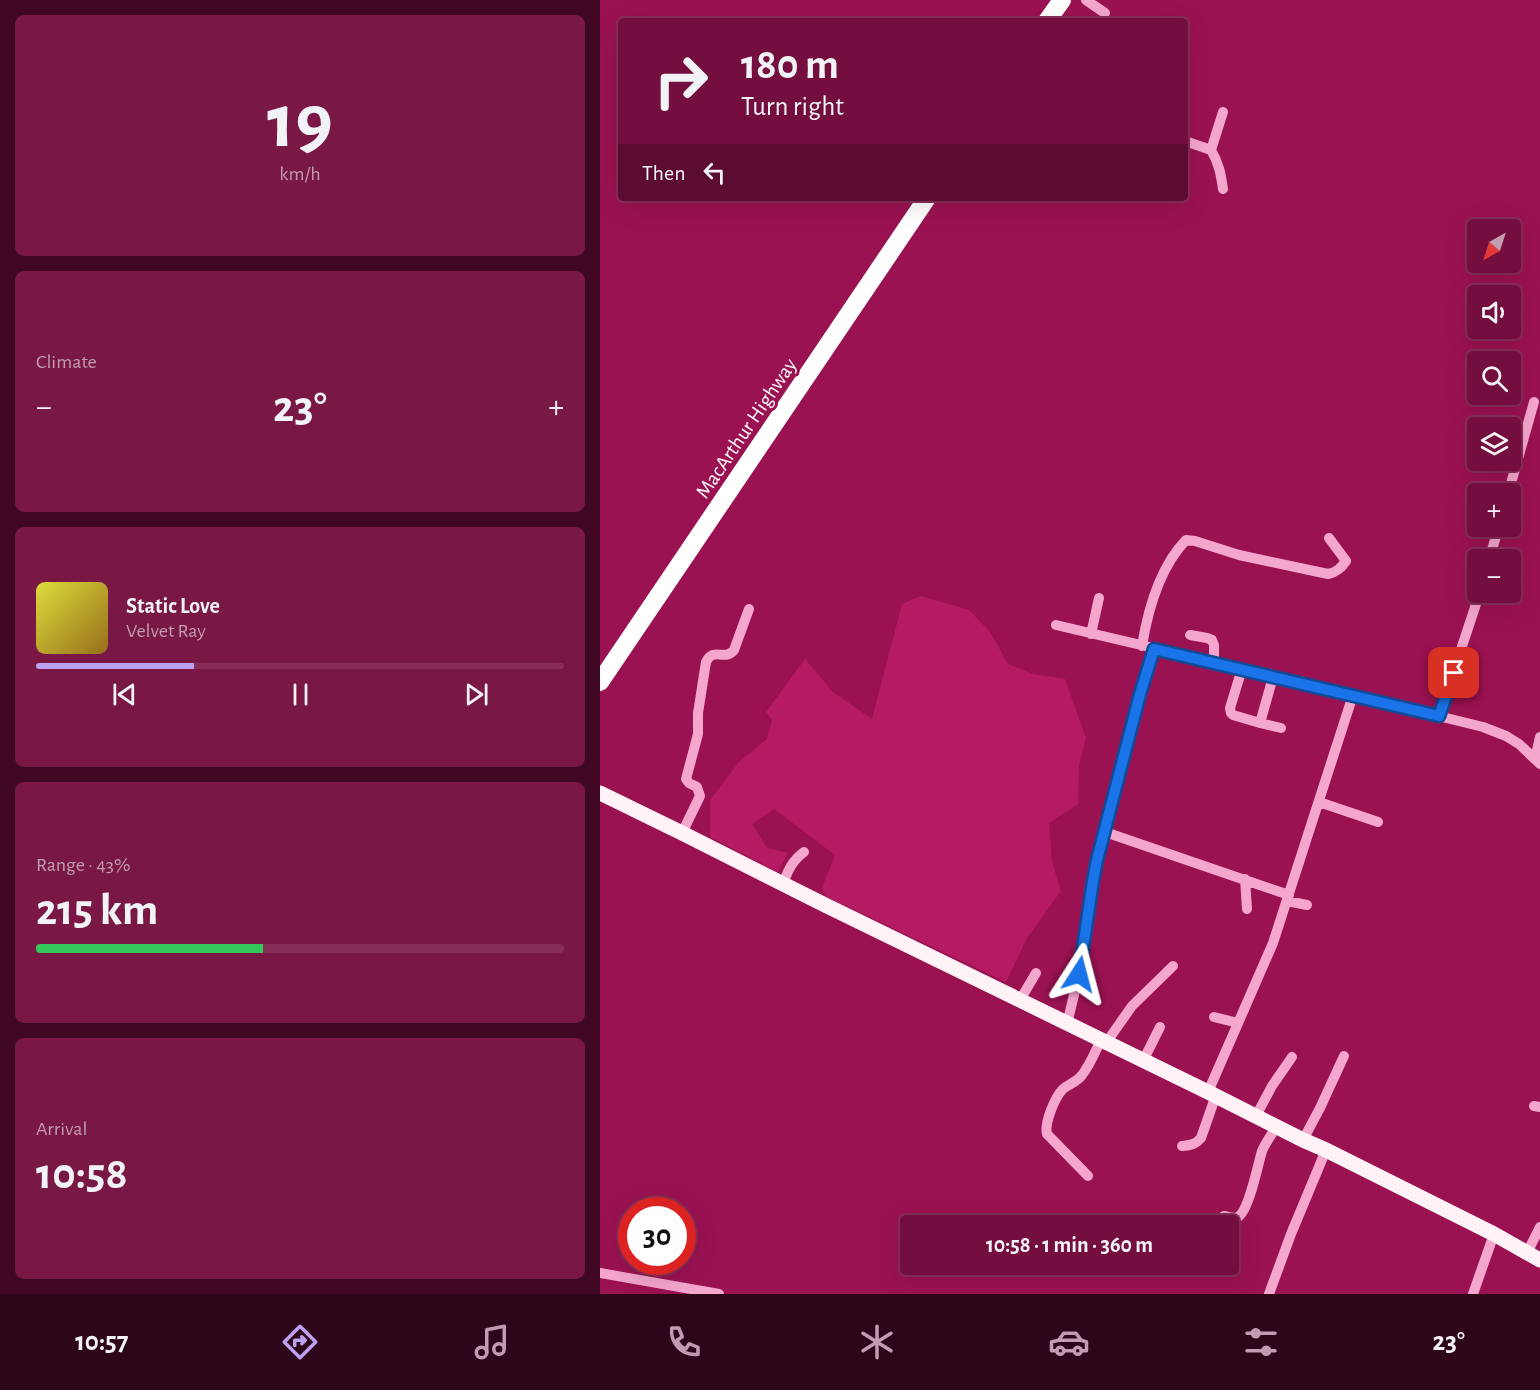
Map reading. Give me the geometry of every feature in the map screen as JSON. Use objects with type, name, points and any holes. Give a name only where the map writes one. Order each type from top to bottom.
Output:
[{"type":"highway","points":[[1049,18],[1062,0]]},
{"type":"highway","name":"MacArthur Highway","points":[[600,682],[925,201]]},
{"type":"main road","points":[[600,793],[1326,1150],[1534,1255]]},
{"type":"street","points":[[1086,0],[1105,13]]},
{"type":"street","points":[[1211,150],[1223,112]]},
{"type":"street","points":[[1188,142],[1211,150],[1220,168],[1223,189]]},
{"type":"street","points":[[1511,483],[1534,402]]},
{"type":"street","points":[[1142,646],[1148,614],[1158,586],[1171,560],[1186,540],[1249,557],[1328,574],[1340,568],[1346,561],[1329,538]]},
{"type":"street","points":[[1091,634],[1099,598]]},
{"type":"street","points":[[1439,716],[1476,603]]},
{"type":"street","points":[[682,833],[700,796],[697,787],[686,779],[698,734],[698,713],[706,662],[713,654],[731,655],[749,609]]},
{"type":"street","points":[[1056,625],[1483,727],[1519,744],[1538,761]]},
{"type":"street","points":[[1190,635],[1212,640],[1214,663]]},
{"type":"street","points":[[1067,1024],[1079,974],[1093,881],[1140,694],[1154,649]]},
{"type":"street","points":[[1242,669],[1230,708],[1231,713],[1233,716],[1281,728]]},
{"type":"street","points":[[1260,723],[1274,677]]},
{"type":"street","points":[[1182,1146],[1192,1145],[1201,1138],[1212,1094],[1238,1023],[1270,951],[1353,695]]},
{"type":"street","points":[[1538,761],[1540,736]]},
{"type":"street","points":[[1319,802],[1378,822]]},
{"type":"street","points":[[1105,832],[1245,879],[1307,906]]},
{"type":"street","points":[[783,884],[792,864],[804,852]]},
{"type":"street","points":[[1245,879],[1247,909]]},
{"type":"street","points":[[1088,1176],[1047,1134],[1045,1128],[1057,1097],[1082,1075],[1103,1042],[1132,1006],[1173,966]]},
{"type":"street","points":[[1020,1000],[1036,973]]},
{"type":"street","points":[[1214,1017],[1238,1023]]},
{"type":"street","points":[[1143,1061],[1160,1027]]},
{"type":"street","points":[[1303,1140],[1344,1056]]},
{"type":"street","points":[[1256,1116],[1272,1086],[1292,1057]]},
{"type":"street","points":[[1239,1217],[1251,1191],[1263,1149],[1276,1126]]},
{"type":"street","points":[[1269,1294],[1326,1150]]},
{"type":"street","points":[[1534,1255],[1540,1227]]},
{"type":"street","points":[[1473,1294],[1494,1234]]},
{"type":"street","points":[[600,1273],[719,1294]]},
{"type":"shaded area","points":[[921,596],[969,610],[990,632],[1008,664],[1033,674],[1065,679],[1086,738],[1079,765],[1078,804],[1049,823],[1052,862],[1061,891],[1027,938],[1006,982],[825,896],[822,888],[835,855],[774,809],[752,824],[767,848],[788,853],[778,872],[710,837],[710,800],[739,762],[767,739],[772,720],[766,712],[805,659],[833,692],[872,719],[902,604]]},
{"type":"route","points":[[1079,974],[1097,860],[1154,649],[1439,716],[1454,673]]}]
